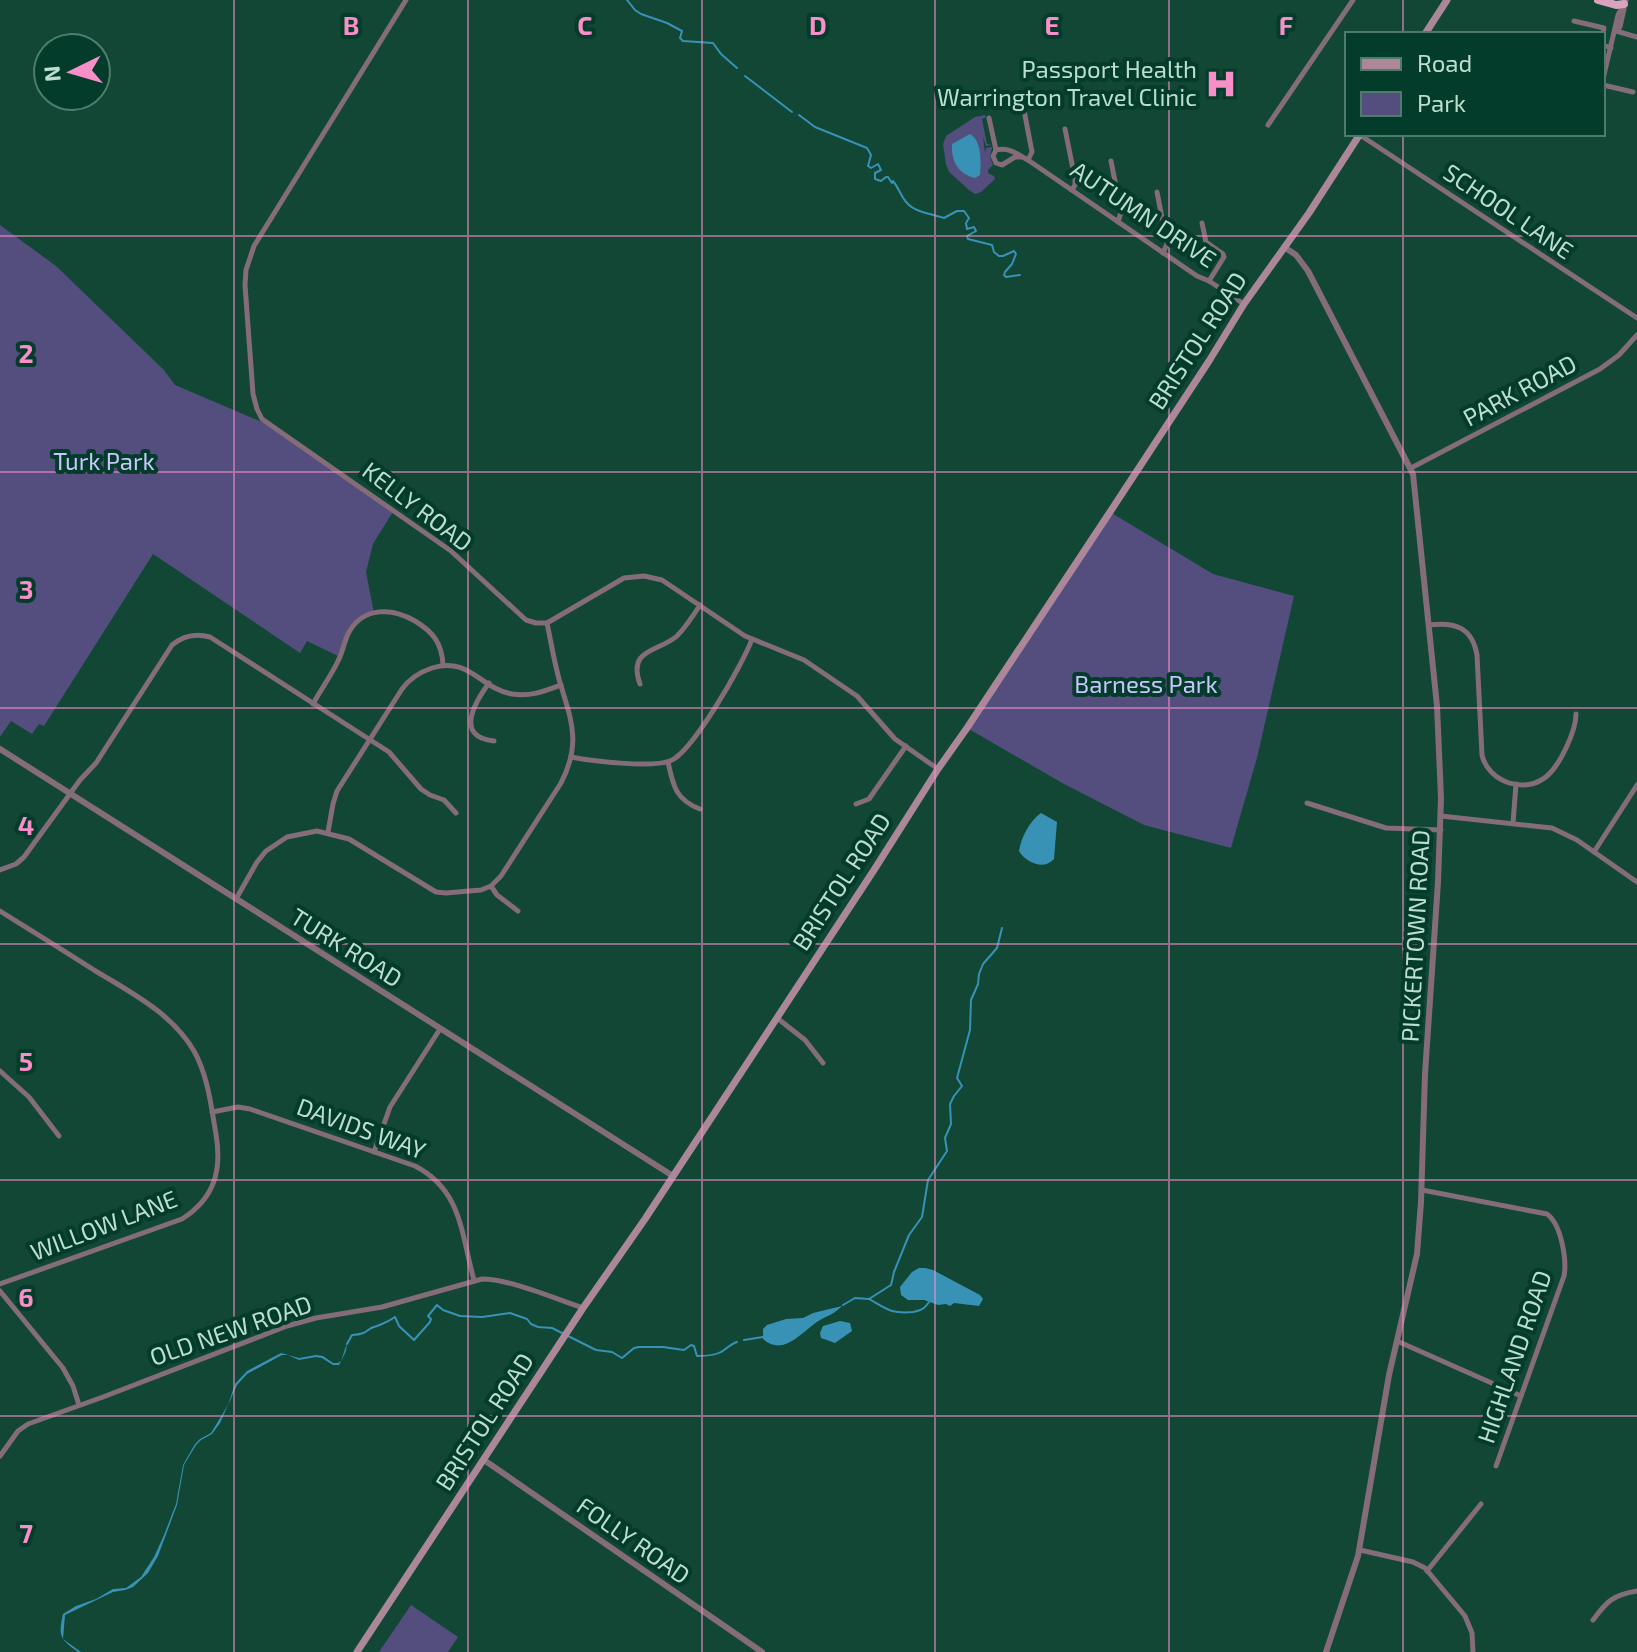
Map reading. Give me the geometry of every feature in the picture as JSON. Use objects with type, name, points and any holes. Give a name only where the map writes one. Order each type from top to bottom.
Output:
[{"type":"highway","points":[[1598,0],[1616,5],[1623,1],[1637,9]]},
{"type":"main road","points":[[1426,32],[1447,0]]},
{"type":"main road","name":"BRISTOL ROAD","points":[[357,1652],[1244,304],[1359,136]]},
{"type":"street","name":"KELLY ROAD","points":[[406,0],[254,246],[245,285],[255,404],[262,419],[269,425],[451,551],[526,620],[547,623]]},
{"type":"street","points":[[1268,125],[1353,0]]},
{"type":"street","points":[[1605,74],[1616,31],[1620,27],[1623,1]]},
{"type":"street","points":[[1574,21],[1604,28],[1603,32]]},
{"type":"street","points":[[1616,31],[1637,37]]},
{"type":"street","points":[[1605,46],[1611,48]]},
{"type":"street","points":[[1605,83],[1633,92]]},
{"type":"street","points":[[1023,105],[1032,152],[1025,158]]},
{"type":"street","points":[[989,118],[996,150]]},
{"type":"street","points":[[1065,129],[1075,179],[1072,190]]},
{"type":"street","name":"SCHOOL LANE","points":[[1363,136],[1637,318]]},
{"type":"street","name":"AUTUMN DRIVE","points":[[1025,158],[1015,157],[999,165],[994,153],[1009,149],[1025,158],[1197,276],[1244,304]]},
{"type":"street","points":[[1111,161],[1121,213],[1118,222]]},
{"type":"street","points":[[1157,192],[1167,244],[1163,253]]},
{"type":"street","points":[[1202,223],[1206,242],[1224,257],[1209,281]]},
{"type":"street","name":"PICKERTOWN ROAD","points":[[1284,247],[1296,255],[1308,271],[1411,468],[1440,752],[1441,830],[1417,1254],[1384,1401],[1360,1550],[1326,1652]]},
{"type":"street","name":"PARK ROAD","points":[[1411,468],[1600,369],[1619,355],[1637,335]]},
{"type":"street","points":[[235,899],[261,856],[280,841],[317,831],[358,844],[436,892],[476,891],[491,886],[501,876],[561,783],[571,757],[572,718],[547,623],[619,580],[637,575],[662,580],[752,639],[804,660],[849,691],[889,734],[938,769]]},
{"type":"street","points":[[640,684],[636,673],[643,655],[675,638],[700,605]]},
{"type":"street","points":[[313,704],[339,661],[355,623],[374,613],[395,611],[426,628],[440,645],[443,665]]},
{"type":"street","points":[[1429,625],[1455,625],[1467,633],[1474,643],[1483,762],[1494,776],[1516,784],[1535,783],[1547,777],[1573,734],[1576,714]]},
{"type":"street","points":[[0,870],[24,857],[80,780],[93,768],[172,645],[188,636],[210,637],[389,752],[425,793],[444,800],[456,813]]},
{"type":"street","points":[[571,757],[641,764],[668,762],[682,754],[742,665],[752,639]]},
{"type":"street","points":[[328,832],[337,791],[408,681],[426,670],[443,665],[459,667],[504,692],[516,695],[544,692],[561,685]]},
{"type":"street","points":[[489,683],[474,706],[471,724],[481,739],[494,741]]},
{"type":"street","points":[[856,804],[869,799],[906,746]]},
{"type":"street","name":"TURK ROAD","points":[[0,749],[673,1176]]},
{"type":"street","points":[[668,762],[676,790],[688,805],[700,809]]},
{"type":"street","points":[[1513,823],[1516,784]]},
{"type":"street","points":[[1594,852],[1637,785]]},
{"type":"street","points":[[1307,803],[1386,828],[1441,830]]},
{"type":"street","points":[[1441,816],[1558,830],[1637,882]]},
{"type":"street","points":[[491,886],[497,895],[518,911]]},
{"type":"street","name":"WILLOW LANE","points":[[0,911],[157,1010],[175,1026],[188,1042],[206,1080],[218,1150],[217,1173],[207,1197],[190,1214],[173,1223],[0,1284]]},
{"type":"street","points":[[777,1018],[805,1040],[823,1063]]},
{"type":"street","points":[[374,1152],[390,1107],[440,1029]]},
{"type":"street","points":[[0,1071],[29,1097],[59,1136]]},
{"type":"street","name":"DAVIDS WAY","points":[[212,1112],[238,1107],[250,1109],[428,1173],[442,1186],[456,1211],[474,1280]]},
{"type":"street","name":"HIGHLAND ROAD","points":[[1422,1190],[1547,1214],[1553,1219],[1565,1260],[1564,1276],[1496,1466]]},
{"type":"street","name":"OLD NEW ROAD","points":[[0,1456],[26,1425],[289,1325],[316,1318],[382,1307],[486,1279],[583,1308]]},
{"type":"street","points":[[0,1291],[63,1368],[79,1405]]},
{"type":"street","points":[[1397,1341],[1521,1396]]},
{"type":"street","name":"FOLLY ROAD","points":[[484,1460],[762,1652]]},
{"type":"street","points":[[1427,1571],[1481,1504]]},
{"type":"street","points":[[1360,1550],[1413,1562],[1427,1571],[1465,1616],[1472,1633],[1473,1652]]},
{"type":"street","points":[[1593,1620],[1612,1598],[1637,1591]]},
{"type":"green space","points":[[985,115],[982,119],[987,144],[992,145],[986,146],[983,137],[985,153],[986,148],[992,147],[990,157],[993,165],[988,173],[995,179],[975,194],[949,172],[943,144],[946,136],[975,117]]},
{"type":"green space","name":"Turk Park","points":[[0,225],[56,266],[164,370],[175,385],[269,425],[394,510],[373,544],[366,572],[374,613],[355,624],[340,657],[307,641],[300,653],[153,554],[44,726],[39,724],[32,734],[11,721],[0,737]]},
{"type":"green space","name":"Barness Park","points":[[1110,512],[1213,574],[1294,596],[1257,758],[1231,848],[1144,825],[1064,784],[967,728]]},
{"type":"green space","points":[[411,1605],[458,1637],[448,1652],[379,1652]]},
{"type":"water","points":[[970,134],[980,152],[980,175],[975,178],[960,170],[952,150],[952,144]]},
{"type":"water","points":[[1041,813],[1057,822],[1054,859],[1040,865],[1030,862],[1019,851],[1027,830]]},
{"type":"water","points":[[919,1268],[933,1270],[983,1299],[979,1306],[938,1305],[924,1300],[908,1300],[901,1295],[900,1287]]},
{"type":"water","points":[[842,1306],[786,1344],[771,1344],[763,1339],[763,1329],[767,1325]]},
{"type":"water","points":[[840,1321],[850,1323],[852,1331],[835,1343],[821,1338],[823,1326]]},
{"type":"water","points":[[281,1353],[299,1358],[323,1356],[333,1363],[341,1361],[339,1365],[333,1365],[322,1358],[299,1360],[282,1355],[247,1374],[237,1385],[220,1423],[212,1434],[196,1445],[184,1465],[177,1505],[158,1556],[148,1573],[133,1587],[113,1592],[65,1615],[63,1639],[63,1614],[113,1589],[126,1588],[141,1577],[154,1557],[176,1504],[183,1465],[195,1444],[211,1433],[228,1405],[235,1384],[247,1371]]},
{"type":"waterway","points":[[627,0],[641,14],[682,31],[680,38],[683,41],[713,43],[737,68]]},
{"type":"waterway","points":[[745,76],[792,112]]},
{"type":"waterway","points":[[799,115],[815,127],[867,148],[871,155],[868,166],[871,168],[878,164],[881,170],[875,173],[875,179],[881,181],[888,177],[905,201],[915,209],[944,218],[964,211],[969,218],[967,229],[974,227],[976,231],[967,236],[968,239],[992,245],[999,256],[1014,251],[1016,254],[1012,264],[1004,275],[1020,275]]},
{"type":"waterway","points":[[843,1305],[855,1298],[869,1299],[891,1285],[909,1235],[922,1217],[928,1180],[947,1151],[945,1138],[951,1124],[950,1104],[962,1086],[957,1078],[970,1030],[971,1000],[983,964],[997,948],[1002,928]]},
{"type":"waterway","points":[[869,1299],[899,1312],[919,1311],[929,1302]]},
{"type":"waterway","points":[[347,1344],[352,1335],[364,1333],[395,1317],[399,1326],[414,1340],[430,1322],[428,1316],[437,1305],[460,1316],[510,1313],[538,1327],[552,1328],[596,1350],[612,1352],[622,1358],[639,1347],[684,1350],[691,1345],[697,1356],[709,1356],[737,1342]]},
{"type":"waterway","points":[[744,1340],[763,1337]]},
{"type":"place","name":"Passport Health Warrington Travel Clinic","points":[[1221,84]]}]
